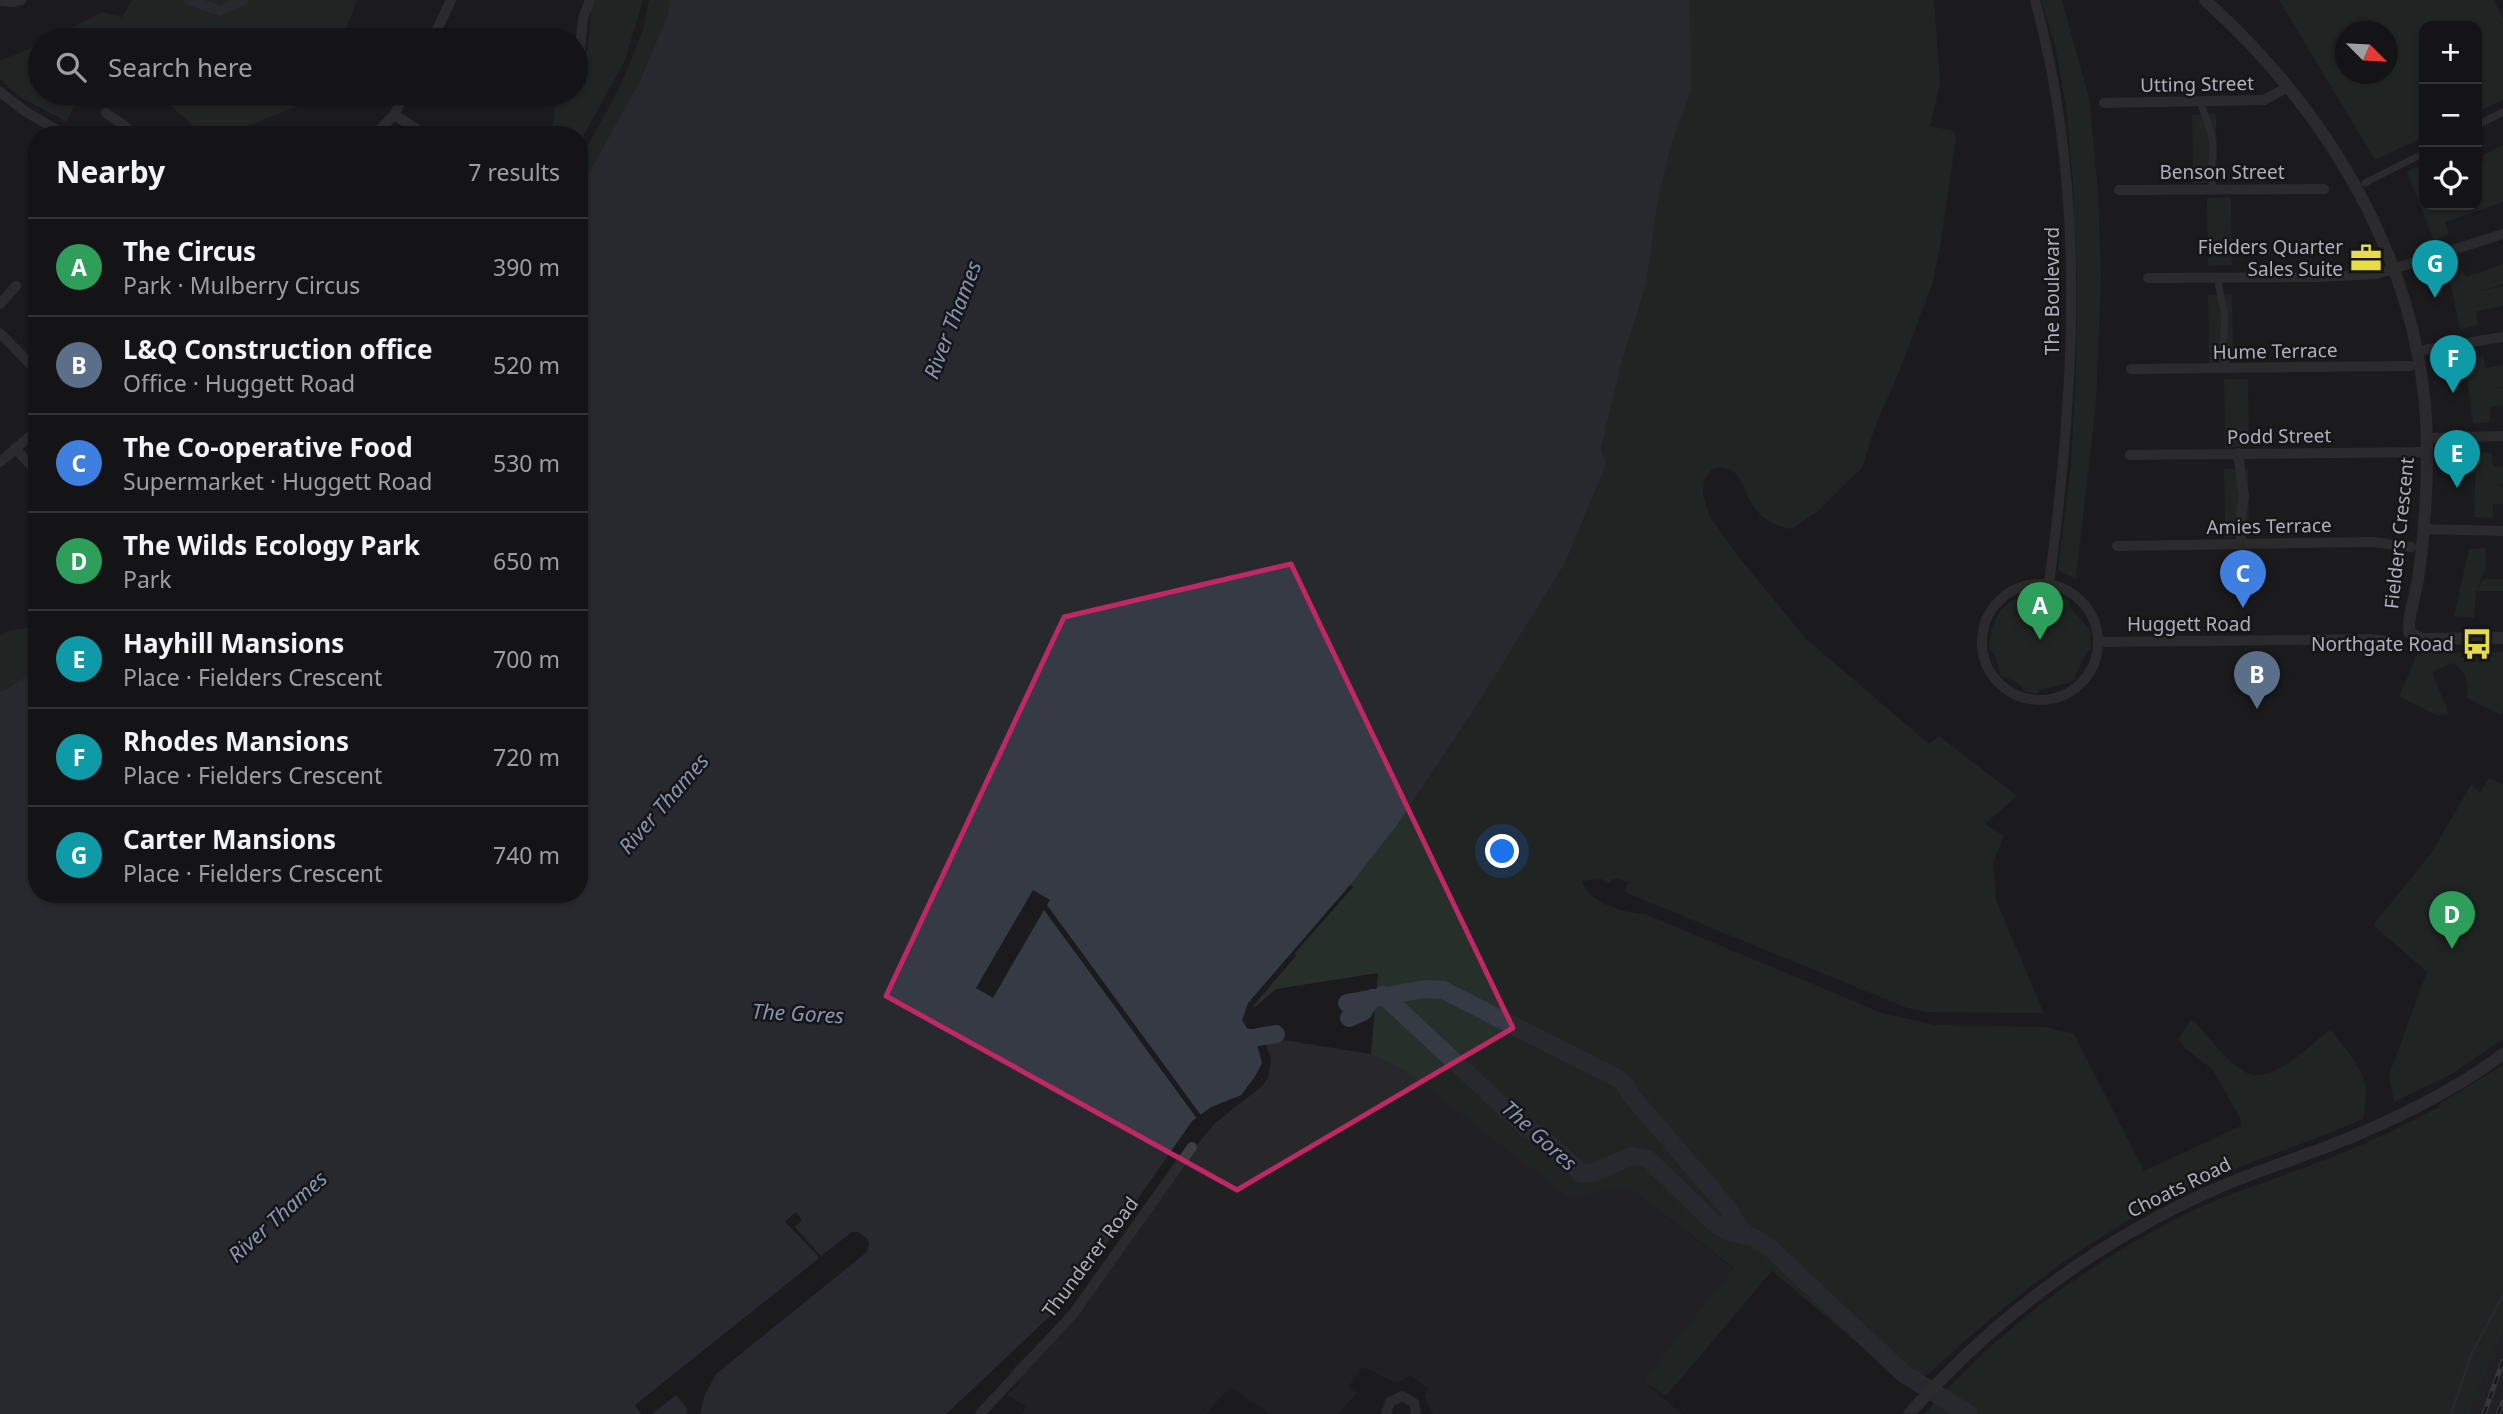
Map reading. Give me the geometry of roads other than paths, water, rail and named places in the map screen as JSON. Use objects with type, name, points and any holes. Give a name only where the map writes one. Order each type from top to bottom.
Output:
[{"type":"street","points":[[0,1],[21,0]]},
{"type":"street","points":[[438,28],[452,0]]},
{"type":"street","points":[[582,28],[590,0]]},
{"type":"street","name":"The Boulevard","points":[[2035,0],[2049,49],[2061,118],[2070,222],[2071,341],[2065,457],[2049,584]]},
{"type":"street","name":"Fielders Crescent","points":[[2205,0],[2229,21],[2308,114],[2367,205],[2398,266],[2423,350],[2415,365],[2432,438],[2427,452],[2429,529],[2416,547],[2409,632],[2421,639],[2503,638]]},
{"type":"street","name":"Utting Street","points":[[2104,103],[2264,100],[2288,88]]},
{"type":"street","points":[[0,107],[4,95],[50,126]]},
{"type":"street","points":[[2200,102],[2212,132],[2210,170],[2214,189]]},
{"type":"street","points":[[383,126],[399,105]]},
{"type":"street","points":[[2482,122],[2503,112]]},
{"type":"street","points":[[106,113],[124,126]]},
{"type":"street","points":[[394,114],[413,126]]},
{"type":"street","points":[[2365,183],[2419,156]]},
{"type":"street","name":"Benson Street","points":[[2119,190],[2324,189]]},
{"type":"street","points":[[2148,278],[2367,275],[2503,234]]},
{"type":"street","points":[[2217,277],[2225,317],[2221,358],[2229,369]]},
{"type":"street","points":[[0,304],[16,286]]},
{"type":"street","points":[[0,332],[28,362]]},
{"type":"street","points":[[2423,350],[2503,337]]},
{"type":"street","name":"Hume Terrace","points":[[2130,369],[2415,365]]},
{"type":"street","points":[[2432,438],[2503,436]]},
{"type":"street","points":[[0,462],[28,438]]},
{"type":"street","points":[[15,449],[28,463]]},
{"type":"street","name":"Podd Street","points":[[2130,455],[2427,452]]},
{"type":"street","points":[[2238,453],[2244,496],[2241,545]]},
{"type":"street","points":[[2429,529],[2503,531]]},
{"type":"street","name":"Amies Terrace","points":[[2118,546],[2373,542],[2416,547]]},
{"type":"street","points":[[2032,584],[2049,584],[2065,589],[2084,604],[2096,626],[2098,642],[2096,659],[2088,675],[2077,687],[2062,696],[2045,700],[2028,699],[2010,693],[1995,679],[1985,664],[1981,645],[1983,628],[1990,612],[2001,598],[2015,589],[2032,584]]},
{"type":"street","name":"Huggett Road","points":[[2098,642],[2387,641]]},
{"type":"street","name":"Choats Road","points":[[1909,1414],[1981,1340],[2052,1282],[2133,1230],[2215,1189],[2388,1121],[2440,1094],[2503,1054]]},
{"type":"street","name":"Thunderer Road","points":[[980,1414],[1073,1314],[1192,1147]]},
{"type":"street","points":[[1386,1414],[1386,1399],[1398,1397],[1406,1397],[1414,1403],[1416,1414]]},
{"type":"water","name":"River Thames","points":[[670,0],[1690,0],[1691,91],[1670,147],[1657,207],[1646,284],[1621,364],[1607,422],[1601,449],[1606,464],[1565,563],[1480,700],[1397,825],[1350,885],[1248,1003],[1242,1020],[1257,1045],[1262,1063],[1254,1078],[1241,1095],[1211,1107],[1192,1121],[1067,1300],[946,1414],[0,1414],[0,693],[28,676],[28,903],[588,903],[588,175],[640,81],[668,15]]},
{"type":"waterway","points":[[189,0],[220,11],[243,0]]},
{"type":"waterway","name":"The Gores","points":[[1347,1003],[1424,989],[1443,990],[1617,1078],[1727,1207],[1745,1236]]},
{"type":"waterway","name":"The Gores","points":[[1383,995],[1527,1129],[1538,1134],[1582,1174],[1595,1172],[1632,1156],[1648,1159],[1714,1223],[1729,1232],[1753,1237],[1770,1248],[1904,1374],[1969,1414]]},
{"type":"waterway","name":"The Gores","points":[[1349,1018],[1363,1012],[1372,998]]},
{"type":"waterway","name":"The Gores","points":[[1231,1037],[1253,1038],[1276,1034]]},
{"type":"waterway","points":[[2451,1414],[2471,1355],[2503,1295]]},
{"type":"railway","points":[[2484,1414],[2503,1361]]},
{"type":"railway","points":[[2498,1414],[2503,1402]]},
{"type":"place","name":"Fielders Quarter Sales Suite","points":[[2366,258]]},
{"type":"place","name":"Carter Mansions","points":[[2435,298]]},
{"type":"place","name":"Rhodes Mansions","points":[[2453,393]]},
{"type":"place","name":"Hayhill Mansions","points":[[2457,488]]},
{"type":"place","name":"The Co-operative Food","points":[[2243,608]]},
{"type":"place","name":"The Circus","points":[[2040,640]]},
{"type":"place","name":"Northgate Road","points":[[2477,644]]},
{"type":"place","name":"L&Q Construction office","points":[[2257,709]]},
{"type":"place","name":"The Wilds Ecology Park","points":[[2452,949]]}]
